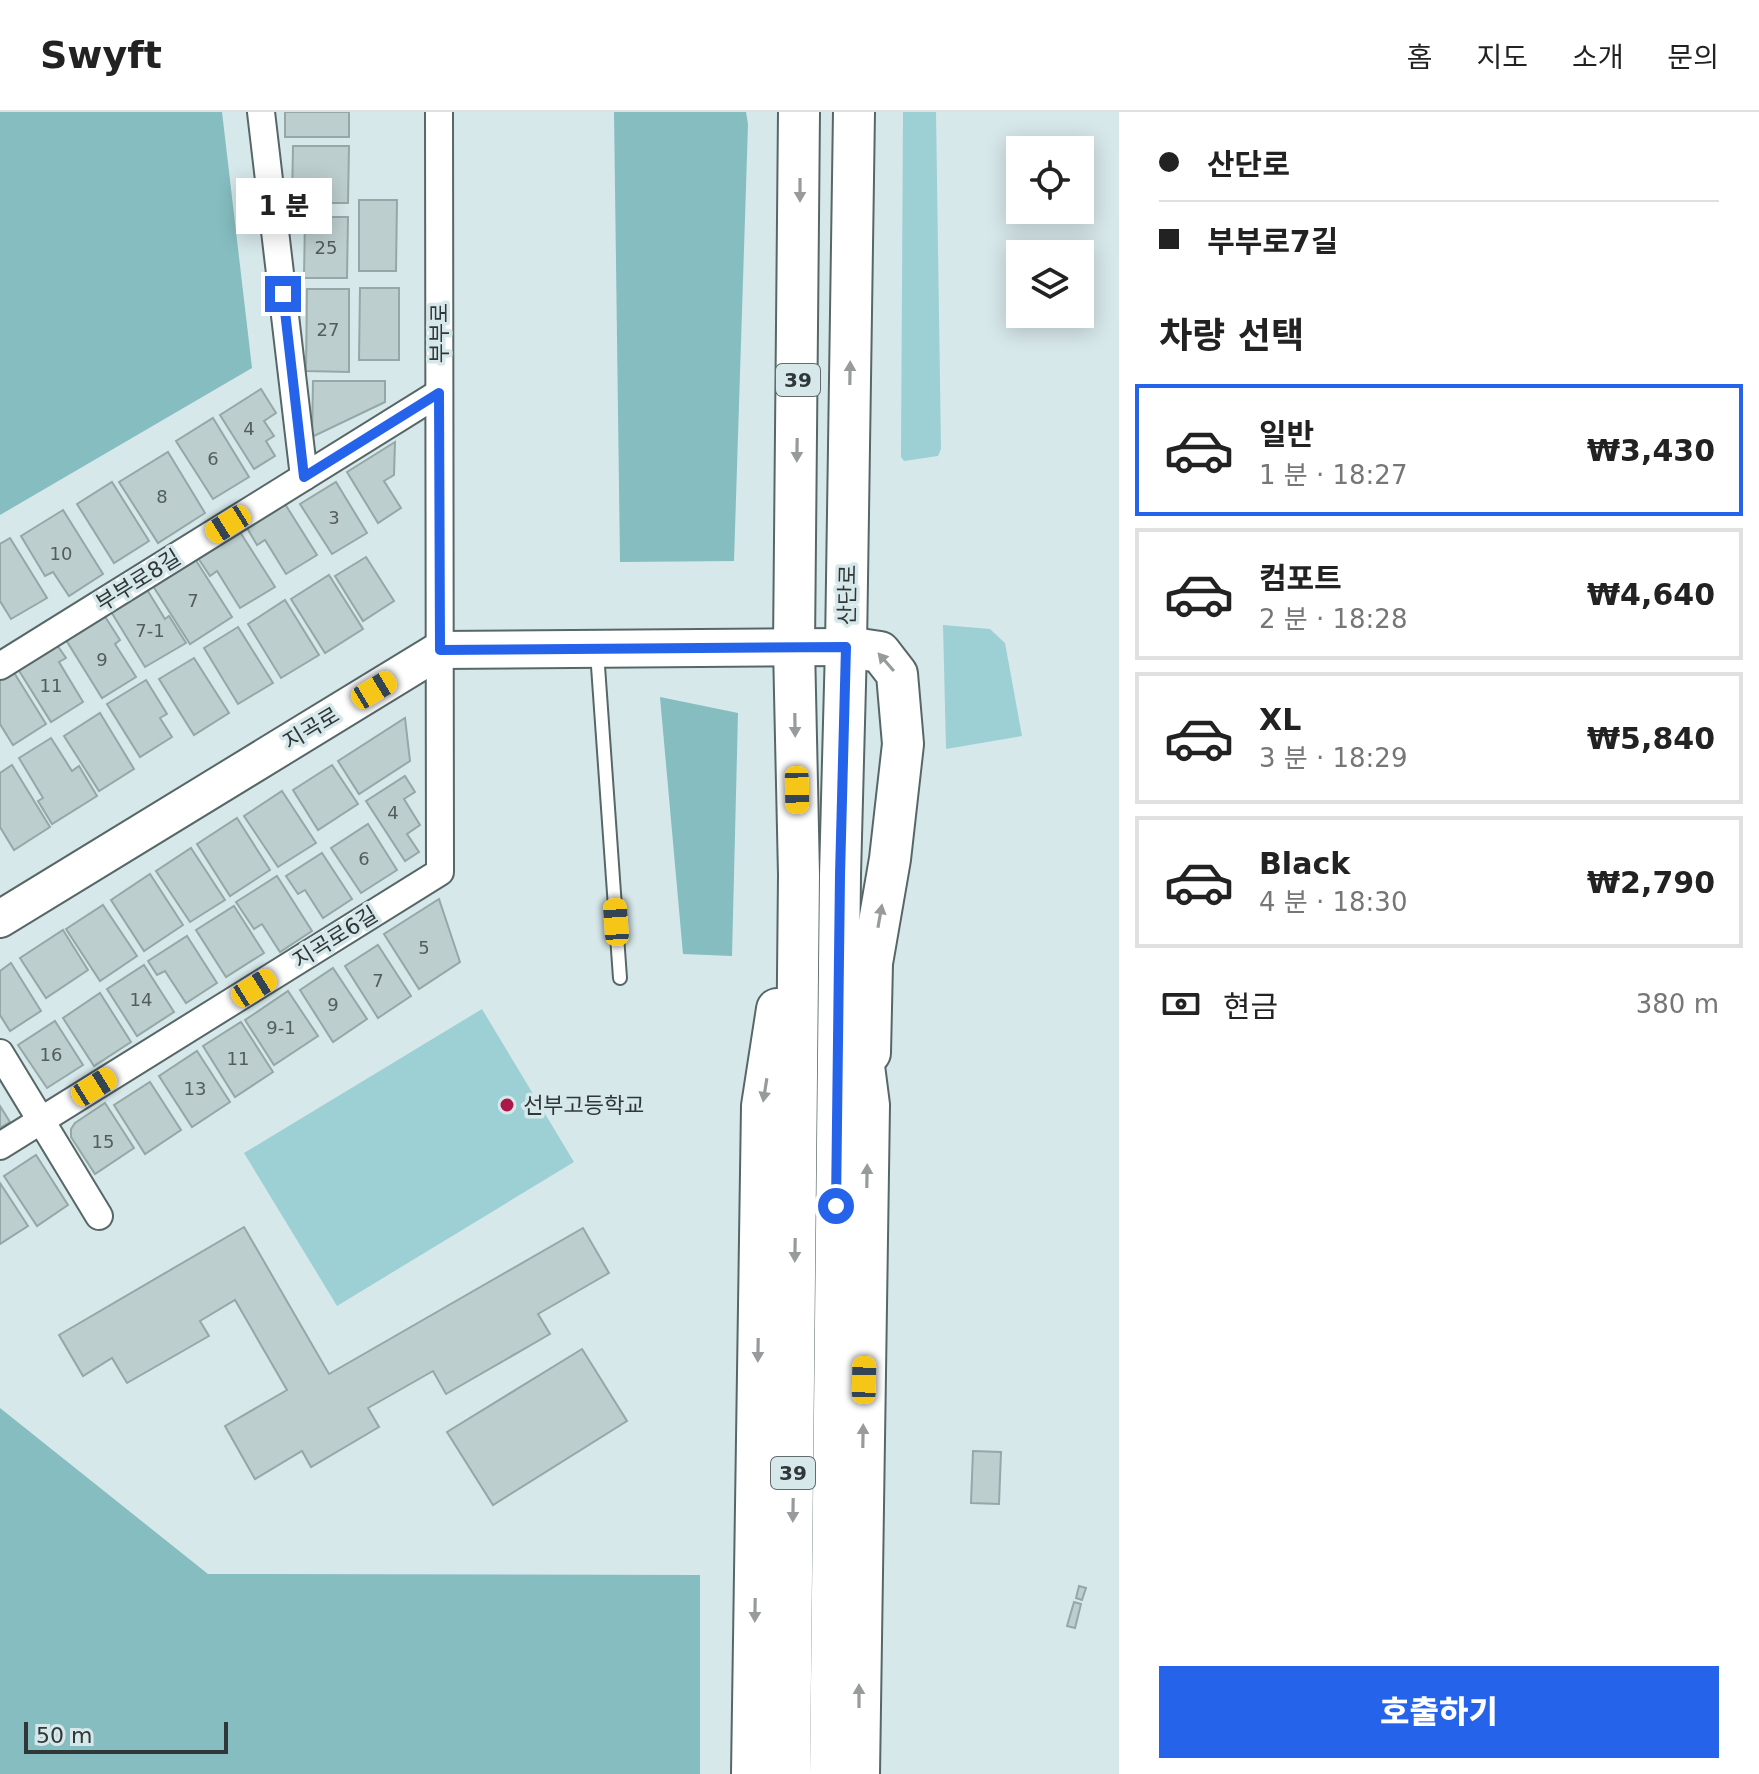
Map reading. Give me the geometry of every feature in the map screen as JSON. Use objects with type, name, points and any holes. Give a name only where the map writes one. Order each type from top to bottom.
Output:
[{"type":"main road","name":"39","points":[[790,1774],[799,875],[794,647],[799,112]]},
{"type":"main road","name":"산단로","points":[[830,1774],[840,875],[854,112]]},
{"type":"main road","points":[[440,650],[846,647],[880,652],[897,674],[903,744],[890,859],[872,963],[859,1774]]},
{"type":"main road","name":"지곡로","points":[[0,919],[440,650]]},
{"type":"main road","points":[[752,1774],[762,1106],[799,875]]},
{"type":"main road","points":[[840,875],[869,1105]]},
{"type":"street","points":[[261,112],[304,477]]},
{"type":"street","name":"부부로","points":[[439,112],[440,650]]},
{"type":"street","name":"부부로8길","points":[[0,666],[439,393]]},
{"type":"street","name":"지곡로6길","points":[[0,1146],[440,872],[440,650]]},
{"type":"street","points":[[0,1053],[99,1216]]},
{"type":"lane","points":[[597,649],[620,978]]},
{"type":"shaded area","points":[[0,112],[222,112],[252,368],[0,515]]},
{"type":"shaded area","points":[[614,112],[746,112],[734,561],[620,562]]},
{"type":"shaded area","points":[[903,112],[936,112],[941,449],[938,456],[904,461],[901,457]]},
{"type":"shaded area","points":[[943,625],[990,629],[1005,643],[1022,736],[946,749]]},
{"type":"shaded area","points":[[660,697],[738,713],[732,956],[683,954]]},
{"type":"shaded area","points":[[482,1009],[574,1162],[337,1306],[244,1153]]},
{"type":"shaded area","points":[[0,1408],[208,1574],[700,1575],[700,1774],[0,1774]]},
{"type":"building","points":[[285,112],[349,112],[349,137],[285,137]]},
{"type":"building","points":[[293,146],[349,146],[348,203],[292,203]]},
{"type":"building","points":[[359,200],[397,200],[396,271],[359,271]]},
{"type":"building","points":[[305,217],[348,217],[347,278],[304,278]]},
{"type":"building","points":[[360,288],[399,288],[399,360],[359,360]]},
{"type":"building","points":[[307,289],[349,289],[349,372],[306,371]]},
{"type":"building","points":[[313,381],[385,381],[385,402],[312,437]]},
{"type":"building","points":[[261,389],[276,413],[264,421],[274,436],[266,441],[275,456],[254,469],[220,415]]},
{"type":"building","points":[[213,418],[249,477],[213,499],[176,441]]},
{"type":"building","points":[[395,442],[394,475],[384,481],[401,508],[378,523],[347,472]]},
{"type":"building","points":[[168,452],[205,513],[158,543],[119,482]]},
{"type":"building","points":[[112,482],[149,541],[114,563],[77,504]]},
{"type":"building","points":[[336,482],[367,533],[332,554],[300,504]]},
{"type":"building","points":[[285,504],[317,555],[286,574],[265,540],[257,545],[247,528]]},
{"type":"building","points":[[63,510],[103,574],[69,596],[53,572],[45,576],[21,536]]},
{"type":"building","points":[[240,532],[275,587],[240,608],[217,571],[210,576],[198,558]]},
{"type":"building","points":[[10,538],[47,598],[11,619],[0,601],[0,544]]},
{"type":"building","points":[[366,557],[394,601],[363,621],[335,576]]},
{"type":"building","points":[[195,559],[232,617],[190,644],[153,586]]},
{"type":"building","points":[[329,575],[363,629],[325,653],[291,599]]},
{"type":"building","points":[[146,588],[165,619],[169,616],[186,643],[145,667],[110,610]]},
{"type":"building","points":[[285,600],[319,655],[281,678],[248,624]]},
{"type":"building","points":[[104,615],[120,640],[115,644],[136,677],[102,698],[66,640]]},
{"type":"building","points":[[238,627],[273,683],[238,704],[204,648]]},
{"type":"building","points":[[57,645],[66,658],[59,662],[83,702],[51,722],[18,669]]},
{"type":"building","points":[[194,658],[229,713],[194,735],[159,679]]},
{"type":"building","points":[[13,671],[46,724],[13,745],[0,724],[0,679]]},
{"type":"building","points":[[146,680],[167,714],[160,718],[172,737],[140,757],[107,704]]},
{"type":"building","points":[[100,713],[134,769],[99,791],[64,736]]},
{"type":"building","points":[[405,718],[410,761],[359,794],[338,761]]},
{"type":"building","points":[[51,738],[72,771],[79,766],[97,796],[52,824],[38,801],[43,798],[19,758]]},
{"type":"building","points":[[12,765],[50,827],[14,850],[0,827],[0,773]]},
{"type":"building","points":[[332,765],[358,804],[318,830],[293,790]]},
{"type":"building","points":[[405,776],[415,792],[404,799],[420,825],[407,834],[419,852],[405,861],[366,801]]},
{"type":"building","points":[[282,791],[316,843],[278,867],[244,816]]},
{"type":"building","points":[[237,818],[270,870],[230,896],[197,844]]},
{"type":"building","points":[[368,824],[397,870],[361,893],[331,848]]},
{"type":"building","points":[[191,848],[225,900],[190,922],[156,871]]},
{"type":"building","points":[[322,853],[352,899],[323,918],[305,890],[298,894],[286,876]]},
{"type":"building","points":[[150,874],[183,925],[144,951],[111,900]]},
{"type":"building","points":[[277,876],[312,931],[280,952],[262,924],[254,929],[236,902]]},
{"type":"building","points":[[439,899],[460,962],[419,989],[384,934]]},
{"type":"building","points":[[103,905],[137,956],[100,981],[66,929]]},
{"type":"building","points":[[234,906],[264,953],[226,977],[196,930]]},
{"type":"building","points":[[63,930],[88,970],[46,998],[20,958]]},
{"type":"building","points":[[187,936],[217,983],[186,1003],[165,971],[157,975],[148,961]]},
{"type":"building","points":[[378,945],[411,996],[378,1018],[345,966]]},
{"type":"building","points":[[11,963],[41,1011],[10,1031],[0,1015],[0,971]]},
{"type":"building","points":[[144,965],[174,1012],[137,1036],[107,989]]},
{"type":"building","points":[[333,968],[367,1019],[333,1042],[300,990]]},
{"type":"building","points":[[288,991],[318,1036],[274,1065],[245,1020]]},
{"type":"building","points":[[100,993],[131,1042],[94,1066],[63,1018]]},
{"type":"building","points":[[55,1021],[83,1065],[47,1088],[18,1045]]},
{"type":"building","points":[[241,1022],[273,1072],[235,1097],[203,1046]]},
{"type":"building","points":[[197,1051],[230,1102],[192,1127],[159,1076]]},
{"type":"building","points":[[150,1082],[181,1130],[145,1154],[114,1105]]},
{"type":"building","points":[[105,1103],[134,1148],[95,1174],[71,1137],[71,1129]]},
{"type":"building","points":[[0,1106],[10,1122],[0,1128]]},
{"type":"building","points":[[36,1155],[68,1205],[37,1226],[4,1176]]},
{"type":"building","points":[[0,1183],[28,1226],[0,1244]]},
{"type":"building","points":[[244,1227],[329,1374],[583,1228],[609,1273],[538,1314],[550,1334],[446,1394],[433,1371],[368,1408],[379,1427],[311,1467],[302,1451],[255,1479],[225,1426],[287,1390],[235,1300],[200,1321],[209,1336],[127,1383],[112,1358],[83,1376],[59,1335]]},
{"type":"building","points":[[582,1349],[627,1421],[493,1505],[447,1432]]},
{"type":"building","points":[[973,1451],[1001,1452],[999,1504],[971,1503]]},
{"type":"building","points":[[1079,1586],[1086,1588],[1082,1600],[1076,1598]]},
{"type":"building","points":[[1074,1602],[1081,1604],[1075,1628],[1067,1626]]},
{"type":"place","name":"선부고등학교","points":[[507,1105]]},
{"type":"route","points":[[283,294],[304,477],[439,393],[440,650],[846,647],[836,1206]]}]
